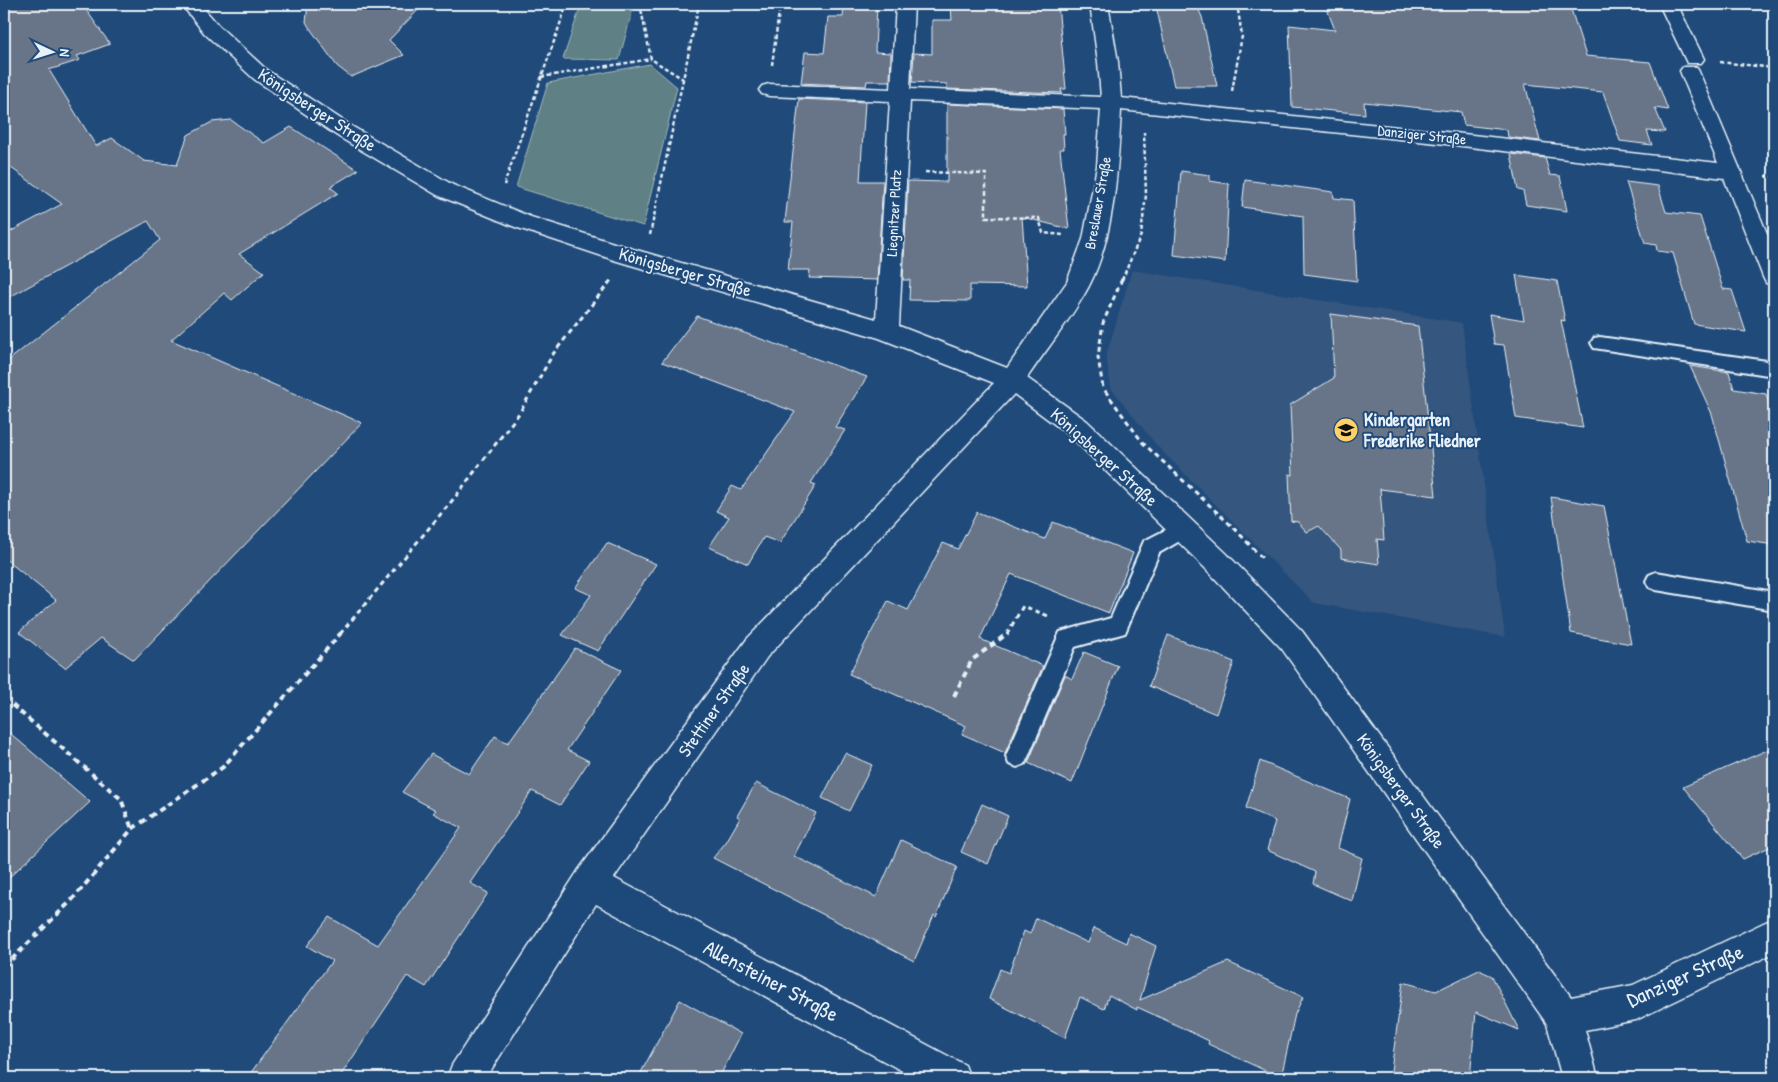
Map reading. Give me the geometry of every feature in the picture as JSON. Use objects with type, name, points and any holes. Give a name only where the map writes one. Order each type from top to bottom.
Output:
[{"type":"street","name":"Königsberger Straße","points":[[190,4],[212,30],[261,75],[346,132],[445,190],[523,222],[631,257],[887,331],[1012,380],[1078,428],[1292,640],[1564,1016],[1580,1078]]},
{"type":"street","name":"Liegnitzer Platz","points":[[887,331],[902,95],[905,4]]},
{"type":"street","name":"Breslauer Straße","points":[[1012,380],[1078,284],[1094,239],[1107,166],[1111,103],[1108,62],[1099,4]]},
{"type":"street","points":[[1668,4],[1774,278]]},
{"type":"street","points":[[769,90],[1111,103]]},
{"type":"street","name":"Danziger Straße","points":[[1111,103],[1228,114],[1732,172]]},
{"type":"street","name":"Stettiner Straße","points":[[465,1078],[590,883],[757,648],[1012,380]]},
{"type":"street","name":"Allensteiner Straße","points":[[590,883],[952,1078]]},
{"type":"street","name":"Danziger Straße","points":[[1564,1016],[1636,1002],[1774,936]]},
{"type":"lane","points":[[1600,343],[1774,369]]},
{"type":"lane","points":[[1017,756],[1068,639],[1118,626],[1150,547],[1182,529]]},
{"type":"lane","points":[[1656,581],[1774,601]]},
{"type":"path","points":[[496,211],[566,4]]},
{"type":"path","points":[[640,4],[651,59]]},
{"type":"path","points":[[4,967],[72,900],[132,829],[223,767],[321,656],[456,496],[520,412],[553,354],[631,257],[650,237],[699,4]]},
{"type":"path","points":[[769,90],[780,4]]},
{"type":"path","points":[[1228,114],[1242,36],[1236,4]]},
{"type":"path","points":[[541,77],[651,59],[683,80]]},
{"type":"path","points":[[1692,65],[1774,68]]},
{"type":"path","points":[[1143,106],[1146,195],[1141,234],[1103,323],[1098,357],[1103,388],[1143,443],[1236,530],[1268,564]]},
{"type":"path","points":[[896,172],[986,174],[986,217],[1039,218],[1043,233],[1094,239]]},
{"type":"path","points":[[954,696],[972,660],[1006,636],[1023,606],[1092,633]]},
{"type":"path","points":[[4,698],[121,799],[132,829]]},
{"type":"shaded area","points":[[1132,270],[1462,323],[1505,637],[1314,603],[1157,446],[1111,388],[1106,356]]},
{"type":"green space","points":[[581,5],[634,5],[619,60],[563,59]]},
{"type":"green space","points":[[650,64],[677,87],[643,226],[516,187],[548,83]]},
{"type":"building","points":[[4,4],[82,4],[110,44],[77,56],[80,60],[49,70],[96,146],[112,138],[144,161],[177,165],[188,135],[212,122],[231,120],[264,143],[291,127],[358,170],[330,187],[338,193],[239,254],[264,272],[232,300],[224,293],[171,340],[362,423],[134,660],[101,638],[65,668],[19,632],[56,600],[4,558],[4,364],[160,240],[148,221],[4,300],[4,235],[62,204],[4,163]]},
{"type":"building","points":[[308,4],[424,4],[389,40],[404,55],[351,77],[337,66],[306,22]]},
{"type":"building","points":[[844,4],[877,4],[875,52],[891,53],[890,81],[867,81],[866,86],[801,83],[805,52],[824,53],[828,17],[843,17]]},
{"type":"building","points":[[996,4],[1058,5],[1066,89],[1061,89],[1062,93],[947,89],[947,84],[912,82],[914,53],[932,54],[932,20],[952,20],[951,6],[996,6]]},
{"type":"building","points":[[1325,4],[1570,6],[1586,56],[1650,62],[1668,110],[1655,108],[1665,132],[1647,131],[1652,145],[1620,141],[1603,92],[1525,84],[1540,141],[1508,137],[1507,130],[1464,125],[1461,112],[1364,102],[1365,114],[1292,107],[1289,25],[1335,30]]},
{"type":"building","points":[[1156,6],[1197,6],[1202,17],[1217,86],[1174,86]]},
{"type":"building","points":[[799,99],[865,102],[860,181],[883,181],[877,280],[809,278],[810,270],[788,270],[793,222],[785,222]]},
{"type":"building","points":[[947,104],[1063,109],[1064,149],[1060,149],[1069,229],[1022,217],[1027,286],[970,285],[970,301],[909,300],[910,280],[903,280],[908,181],[947,182]]},
{"type":"building","points":[[1511,154],[1545,158],[1550,175],[1560,176],[1567,211],[1526,205],[1523,191],[1518,190]]},
{"type":"building","points":[[1181,171],[1210,175],[1210,181],[1229,184],[1225,262],[1174,255]]},
{"type":"building","points":[[1245,180],[1333,192],[1334,198],[1353,200],[1357,281],[1304,274],[1303,216],[1242,207]]},
{"type":"building","points":[[1626,182],[1658,186],[1666,212],[1700,216],[1723,289],[1732,290],[1746,332],[1694,324],[1673,253],[1657,251],[1656,245],[1645,243]]},
{"type":"building","points":[[1516,275],[1557,281],[1565,321],[1561,320],[1583,428],[1516,418],[1504,345],[1494,344],[1489,314],[1524,320]]},
{"type":"building","name":"Kindergarten Frederike Fliedner","points":[[1331,314],[1418,326],[1436,496],[1380,489],[1384,540],[1377,539],[1379,564],[1341,558],[1341,550],[1319,526],[1307,532],[1298,522],[1291,521],[1289,474],[1293,475],[1290,405],[1334,378]]},
{"type":"building","points":[[697,316],[867,377],[835,427],[845,430],[811,483],[816,485],[780,543],[764,537],[748,564],[709,547],[729,517],[716,511],[732,486],[741,490],[795,412],[662,362]]},
{"type":"building","points":[[1690,366],[1729,372],[1734,389],[1766,394],[1774,420],[1774,441],[1767,440],[1774,464],[1774,545],[1747,541],[1712,414]]},
{"type":"building","points":[[1551,497],[1604,506],[1631,644],[1571,633]]},
{"type":"building","points":[[977,512],[1045,539],[1053,522],[1133,553],[1109,613],[1011,574],[980,639],[1043,666],[1005,753],[962,734],[966,726],[849,674],[888,601],[908,610],[943,543],[958,549]]},
{"type":"building","points":[[607,543],[656,564],[598,651],[562,635],[591,595],[575,588]]},
{"type":"building","points":[[1168,635],[1234,662],[1216,714],[1149,686]]},
{"type":"building","points":[[575,648],[621,670],[567,750],[589,761],[560,805],[532,791],[470,883],[488,893],[426,987],[407,976],[339,1078],[247,1078],[332,961],[307,946],[329,917],[378,945],[461,828],[433,813],[436,810],[402,792],[431,754],[469,774],[495,736],[508,743]]},
{"type":"building","points":[[1084,652],[1118,666],[1072,783],[1028,763],[1065,675],[1072,679]]},
{"type":"building","points":[[4,728],[90,802],[4,882]]},
{"type":"building","points":[[1774,747],[1774,845],[1743,859],[1683,787]]},
{"type":"building","points":[[845,753],[872,765],[849,811],[822,798]]},
{"type":"building","points":[[1260,761],[1350,799],[1338,848],[1362,858],[1352,901],[1313,884],[1315,872],[1267,850],[1275,821],[1246,808]]},
{"type":"building","points":[[756,783],[816,813],[794,856],[876,897],[901,840],[957,867],[936,917],[934,915],[914,961],[713,858],[726,842],[740,818],[737,816]]},
{"type":"building","points":[[982,804],[1008,816],[988,864],[961,852]]},
{"type":"building","points":[[1036,918],[1088,943],[1094,928],[1126,943],[1129,933],[1156,946],[1140,1000],[1228,962],[1303,997],[1295,1014],[1281,1078],[1208,1044],[1209,1041],[1172,1023],[1137,1007],[1137,1010],[1109,995],[1104,1009],[1080,997],[1065,1038],[989,999],[1000,969],[1009,973],[1024,931],[1030,934]]},
{"type":"building","points":[[1481,969],[1481,971],[1492,976],[1519,1030],[1476,1012],[1470,1078],[1390,1078],[1403,982],[1436,991]]},
{"type":"building","points":[[680,1000],[741,1034],[719,1078],[638,1078]]},
{"type":"place","name":"Kindergarten Frederike Fliedner","points":[[1346,430]]}]
